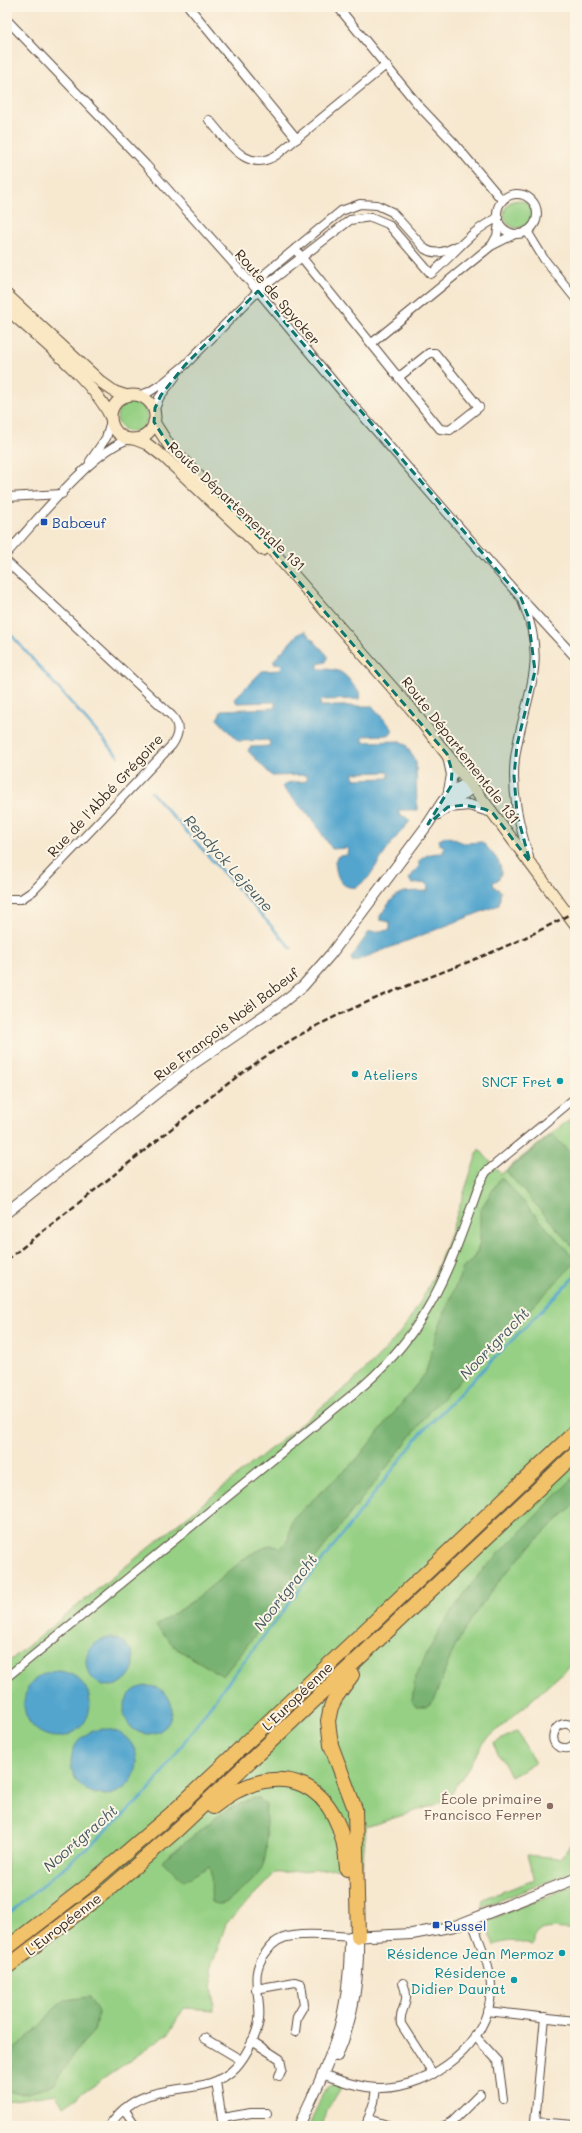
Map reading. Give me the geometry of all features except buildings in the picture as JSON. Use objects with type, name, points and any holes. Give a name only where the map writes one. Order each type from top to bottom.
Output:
[{"type":"highway","name":"L'Européenne","points":[[7,1948],[86,1887],[171,1814],[575,1432]]},
{"type":"highway","name":"L'Européenne","points":[[7,1967],[120,1880],[232,1780],[575,1455]]},
{"type":"highway","points":[[354,1937],[355,1809],[330,1739],[328,1722],[330,1712],[336,1697],[349,1679],[448,1575]]},
{"type":"highway","points":[[120,1880],[177,1839],[212,1807],[233,1793],[248,1785],[265,1780],[278,1779],[295,1782],[310,1788],[325,1801],[342,1830],[346,1850],[354,1937]]},
{"type":"highway","points":[[7,1976],[67,1921]]},
{"type":"main road","points":[[7,295],[101,382],[115,392],[148,401],[154,417],[147,434],[132,439],[116,433],[103,403],[91,388],[7,309]]},
{"type":"main road","points":[[111,419],[116,402],[132,396]]},
{"type":"main road","name":"Route Départementale 131","points":[[154,417],[170,447],[265,542],[378,671],[447,754],[530,862],[575,924]]},
{"type":"main road","name":"Route Départementale 131","points":[[132,439],[147,444],[164,456],[315,600]]},
{"type":"street","points":[[189,7],[297,139]]},
{"type":"street","points":[[338,7],[419,106],[454,143],[502,200]]},
{"type":"street","name":"Route de Spycker","points":[[7,20],[136,154],[258,291],[343,393],[521,598],[575,657]]},
{"type":"street","points":[[209,120],[241,154],[252,162],[263,161],[272,158],[297,139],[386,65]]},
{"type":"street","points":[[372,343],[492,246],[516,234],[527,231],[534,225],[537,218],[537,209],[533,201],[518,193],[509,195],[502,200],[497,210],[497,236],[492,246]]},
{"type":"street","points":[[258,291],[265,274],[341,211],[352,206],[365,204],[381,206],[395,214],[430,252],[445,251],[461,244]]},
{"type":"street","points":[[154,417],[159,398],[185,365],[258,291],[347,221],[362,217],[376,218],[392,226],[431,274],[461,244],[484,225],[498,221]]},
{"type":"street","points":[[498,221],[505,230],[516,234]]},
{"type":"street","points":[[527,231],[544,260],[575,298]]},
{"type":"street","points":[[295,249],[399,377],[410,394],[442,430],[450,430],[478,407],[433,352],[429,353],[399,377]]},
{"type":"street","points":[[132,396],[156,388],[185,365]]},
{"type":"street","points":[[7,553],[83,471],[106,438],[111,419]]},
{"type":"street","points":[[83,471],[112,447],[132,439]]},
{"type":"street","points":[[7,497],[62,494]]},
{"type":"street","name":"Rue de l'Abbé Grégoire","points":[[7,562],[172,716],[178,729],[176,739],[172,745],[33,891],[21,899],[7,899]]},
{"type":"street","name":"Route de Spycker","points":[[521,598],[530,622],[535,666],[532,687],[516,752],[514,789],[518,820],[530,862]]},
{"type":"street","name":"Rue François Noël Babeuf","points":[[7,1212],[193,1064],[278,1006],[303,986],[331,954],[448,796],[452,775],[447,754]]},
{"type":"street","name":"Rue François Noël Babeuf","points":[[448,796],[471,785]]},
{"type":"street","name":"Rue François Noël Babeuf","points":[[428,824],[471,785]]},
{"type":"street","points":[[443,809],[464,805],[479,807],[492,812]]},
{"type":"street","points":[[7,1677],[364,1386],[386,1365],[408,1339],[433,1301],[452,1260],[480,1183],[486,1172],[575,1098]]},
{"type":"street","points":[[575,1729],[567,1724],[560,1725],[555,1729],[553,1736],[556,1744],[562,1748],[569,1748],[575,1743]]},
{"type":"street","points":[[109,2126],[124,2109],[140,2099],[156,2092],[216,2082],[228,2075],[241,2060],[252,2041],[259,2020],[256,1989],[258,1964],[267,1950],[278,1941],[298,1935],[354,1937],[424,1933],[472,1921],[575,1879]]},
{"type":"street","points":[[325,2075],[353,2084],[376,2088],[402,2086],[433,2074],[460,2055],[475,2036],[484,2021],[491,1995],[490,1978],[472,1921]]},
{"type":"street","points":[[298,2126],[346,2035],[354,2004],[359,1969],[354,1937]]},
{"type":"street","points":[[256,1989],[295,1982],[301,1984],[303,1989],[304,2006],[297,2017],[295,2032]]},
{"type":"street","points":[[403,1983],[407,1999],[400,2016],[401,2024],[433,2074]]},
{"type":"street","points":[[487,2012],[575,2021]]},
{"type":"street","points":[[545,2017],[536,2124],[575,2125]]},
{"type":"street","points":[[475,2036],[497,2058],[502,2099]]},
{"type":"street","points":[[204,2038],[241,2060]]},
{"type":"street","points":[[252,2041],[280,2059],[282,2069],[279,2076]]},
{"type":"street","points":[[306,2126],[325,2075]]},
{"type":"street","points":[[216,2082],[223,2122],[251,2113],[267,2113]]},
{"type":"street","points":[[376,2088],[375,2099],[367,2123],[390,2126]]},
{"type":"street","points":[[444,2126],[452,2122],[480,2094]]},
{"type":"street","points":[[124,2109],[136,2126]]},
{"type":"highlighted area","points":[[258,291],[521,598],[528,616],[535,671],[517,745],[514,776],[517,814],[530,862],[492,812],[484,809],[464,805],[448,807],[428,824],[451,786],[452,771],[447,754],[270,548],[170,447],[154,422],[155,408],[161,395],[185,365]]},
{"type":"green space","points":[[518,200],[528,204],[532,214],[528,224],[518,228],[508,224],[504,214],[508,204]]},
{"type":"green space","points":[[132,402],[138,403],[146,411],[146,423],[138,431],[132,432],[126,431],[118,423],[117,417],[118,411],[126,403]]},
{"type":"green space","points":[[575,1115],[575,1662],[485,1741],[447,1801],[366,1827],[362,1866],[275,1873],[226,1924],[211,1967],[214,2010],[184,2008],[169,2033],[63,2107],[56,2094],[7,2101],[7,1663],[350,1384],[385,1350],[401,1331],[426,1292],[444,1252],[479,1149],[501,1174]]},
{"type":"green space","points":[[552,1135],[575,1157],[575,1249],[506,1171]]},
{"type":"green space","points":[[501,1177],[575,1259],[575,1263],[433,1408],[223,1676],[177,1649],[156,1626],[197,1598],[249,1555],[270,1545],[281,1548],[288,1540],[292,1519],[357,1459],[425,1374],[438,1329],[463,1268],[471,1261],[477,1252],[480,1241],[480,1210]]},
{"type":"green space","points":[[575,1476],[575,1504],[542,1534],[497,1584],[483,1602],[459,1640],[433,1701],[426,1707],[416,1707],[412,1701],[415,1677],[442,1625],[479,1574]]},
{"type":"green space","points":[[517,1731],[535,1763],[511,1776],[493,1744]]},
{"type":"green space","points":[[253,1798],[258,1798],[266,1805],[266,1850],[262,1867],[253,1880],[230,1900],[222,1904],[212,1902],[211,1874],[209,1866],[184,1881],[162,1861],[223,1812]]},
{"type":"green space","points":[[575,1840],[575,1871],[482,1907],[483,1899],[534,1880],[527,1855],[560,1858]]},
{"type":"green space","points":[[575,1885],[575,1930],[554,1928],[543,1929],[535,1934],[533,1946],[509,1941],[494,1946],[486,1921]]},
{"type":"green space","points":[[89,1997],[98,2013],[94,2031],[73,2054],[54,2085],[28,2093],[7,2092],[7,2055],[39,2027],[54,2009],[65,2000]]},
{"type":"green space","points":[[334,2084],[342,2086],[327,2111],[322,2126],[309,2126],[324,2090]]},
{"type":"water","points":[[305,631],[328,656],[326,662],[318,664],[318,669],[339,671],[360,693],[359,699],[321,700],[320,706],[372,706],[392,728],[392,733],[388,735],[363,736],[363,742],[400,741],[406,745],[416,762],[417,810],[399,810],[399,815],[406,817],[410,821],[393,841],[368,878],[357,887],[351,887],[343,884],[336,871],[335,861],[338,856],[347,855],[348,848],[332,849],[311,818],[282,787],[286,783],[307,781],[306,775],[272,776],[248,751],[250,747],[270,746],[269,740],[238,741],[217,719],[222,710],[275,708],[275,702],[237,703],[234,699],[262,671],[281,670],[282,664],[274,663],[274,660],[298,634]],"holes":[[[388,772],[389,778],[354,779],[354,773]]]},
{"type":"water","points":[[447,836],[464,843],[482,842],[494,855],[500,864],[501,870],[501,875],[498,880],[493,882],[494,887],[501,891],[499,905],[353,962],[351,958],[369,932],[390,930],[390,922],[380,920],[380,916],[395,896],[404,892],[428,891],[427,883],[412,884],[409,879],[419,866],[419,861],[424,857],[430,854],[443,853],[444,846],[439,844],[439,840]]},
{"type":"water","points":[[110,1638],[119,1640],[127,1645],[132,1653],[134,1662],[132,1671],[127,1679],[119,1684],[110,1686],[101,1684],[93,1679],[88,1671],[86,1662],[88,1653],[93,1645],[101,1640]]},
{"type":"water","points":[[51,1671],[63,1671],[70,1673],[81,1680],[88,1691],[90,1704],[88,1717],[81,1728],[70,1735],[63,1737],[51,1737],[44,1735],[33,1728],[26,1717],[24,1710],[24,1698],[26,1691],[33,1680],[44,1673]]},
{"type":"water","points":[[148,1686],[157,1688],[165,1693],[170,1701],[172,1710],[170,1719],[165,1727],[157,1732],[148,1734],[139,1732],[131,1727],[126,1719],[124,1710],[126,1701],[131,1693],[139,1688]]},
{"type":"water","points":[[98,1729],[110,1729],[122,1734],[132,1744],[137,1756],[135,1775],[122,1790],[110,1795],[98,1795],[86,1790],[76,1780],[71,1768],[71,1756],[76,1744],[86,1734]]},
{"type":"waterway","name":"Repdyck Lejeune","points":[[7,630],[118,756]]},
{"type":"waterway","name":"Repdyck Lejeune","points":[[151,792],[291,948]]},
{"type":"waterway","name":"Noortgracht","points":[[7,1915],[92,1844],[149,1791],[218,1695],[422,1432],[575,1276]]},
{"type":"railway","points":[[7,1260],[213,1095],[287,1042],[340,1014],[509,945],[543,929],[575,911]]},
{"type":"place","name":"Babœuf","points":[[44,522]]},
{"type":"place","name":"Ateliers","points":[[355,1074]]},
{"type":"place","name":"SNCF Fret","points":[[560,1081]]},
{"type":"place","name":"École primaire Francisco Ferrer","points":[[550,1806]]},
{"type":"place","name":"Russel","points":[[436,1925]]},
{"type":"place","name":"Résidence Jean Mermoz","points":[[562,1953]]},
{"type":"place","name":"Résidence Didier Daurat","points":[[514,1980]]}]
